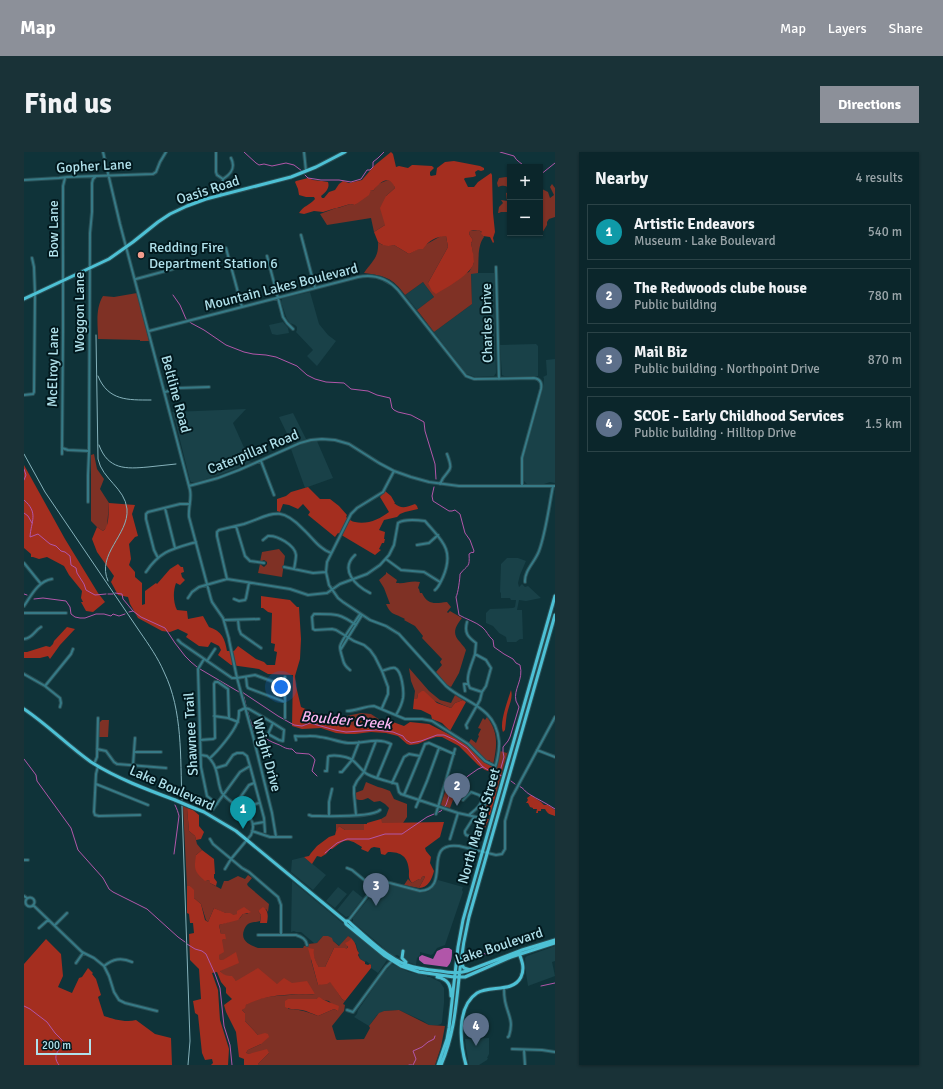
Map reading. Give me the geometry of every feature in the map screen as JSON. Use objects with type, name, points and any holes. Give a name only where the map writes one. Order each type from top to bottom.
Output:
[{"type":"main road","name":"Oasis Road","points":[[24,299],[109,259],[170,214],[196,203],[306,171],[345,152]]},
{"type":"main road","name":"North Market Street","points":[[438,1065],[447,1039],[449,1028],[458,947],[464,920],[555,596]]},
{"type":"main road","name":"North Market Street","points":[[441,1065],[453,1027],[461,959],[469,917],[555,615]]},
{"type":"main road","name":"Lake Boulevard","points":[[24,709],[94,764],[125,779],[204,812],[247,839],[401,966],[424,973],[459,975],[463,977],[476,973],[519,953],[555,943]]},
{"type":"main road","name":"Lake Boulevard","points":[[346,922],[356,932],[366,938]]},
{"type":"main road","name":"Lake Boulevard","points":[[459,975],[555,940]]},
{"type":"main road","name":"Lake Boulevard","points":[[373,944],[384,951],[393,960],[414,967],[455,975]]},
{"type":"main road","points":[[440,971],[448,971],[453,968],[458,947]]},
{"type":"main road","points":[[404,951],[402,960],[414,967]]},
{"type":"main road","points":[[466,1065],[461,1039],[465,1006],[471,998],[480,992],[488,989],[504,988],[514,985],[522,975],[523,966],[519,953]]},
{"type":"main road","points":[[461,959],[462,966],[471,970]]},
{"type":"main road","points":[[416,971],[434,970]]},
{"type":"main road","points":[[424,973],[442,978],[447,981],[449,985],[451,992],[448,1023],[449,1028]]},
{"type":"street","name":"Beltline Road","points":[[103,152],[120,224],[191,493],[189,517],[206,584],[212,602],[221,613],[224,620],[229,639]]},
{"type":"street","name":"Gopher Lane","points":[[24,180],[151,174],[156,172],[166,152]]},
{"type":"street","points":[[216,152],[216,172],[222,179]]},
{"type":"street","points":[[304,152],[306,171]]},
{"type":"street","points":[[222,179],[230,174],[232,170],[233,164],[231,158]]},
{"type":"street","name":"Woggon Lane","points":[[88,502],[90,233],[92,212],[92,180],[96,176]]},
{"type":"street","name":"Bow Lane","points":[[63,281],[63,186],[65,178]]},
{"type":"street","points":[[220,196],[222,179]]},
{"type":"street","points":[[301,235],[315,288]]},
{"type":"street","points":[[226,248],[242,307]]},
{"type":"street","points":[[267,256],[283,318],[293,329]]},
{"type":"street","points":[[24,395],[33,394],[34,392],[35,294],[34,267],[32,258]]},
{"type":"street","name":"Charles Drive","points":[[496,267],[499,379]]},
{"type":"street","points":[[135,279],[173,269]]},
{"type":"street","name":"Mountain Lakes Boulevard","points":[[149,331],[364,276],[374,276],[385,280],[394,285],[466,376],[474,379],[537,378],[540,381],[541,389],[522,458],[522,486]]},
{"type":"street","name":"McElroy Lane","points":[[62,454],[64,333],[63,281]]},
{"type":"street","points":[[165,392],[179,388],[209,387]]},
{"type":"street","name":"Caterpillar Road","points":[[189,486],[227,475],[303,442],[317,439],[329,439],[349,444],[394,471],[440,484],[459,486],[554,486]]},
{"type":"street","points":[[62,448],[68,450],[89,451]]},
{"type":"street","points":[[440,484],[451,467],[447,454]]},
{"type":"street","points":[[261,461],[274,496]]},
{"type":"street","points":[[394,471],[383,492],[357,508],[351,514],[327,562],[326,572],[329,585],[341,600],[361,615],[388,627],[399,634],[446,686],[486,713],[495,727],[498,734],[499,748],[481,818],[470,848]]},
{"type":"street","points":[[525,582],[527,573],[536,559],[540,546],[554,486]]},
{"type":"street","points":[[158,558],[154,550],[145,515],[148,512],[180,504],[190,504]]},
{"type":"street","points":[[165,508],[175,548]]},
{"type":"street","points":[[228,579],[216,533],[219,530],[236,526],[270,514],[280,514],[294,520],[324,550],[331,554]]},
{"type":"street","points":[[188,598],[194,590],[200,586],[228,579],[290,589],[308,595],[325,593],[340,584],[374,570],[386,559],[394,545],[398,524],[399,522],[403,521],[425,521],[444,544],[448,556],[446,569],[438,587],[435,590]]},
{"type":"street","points":[[236,526],[245,556],[250,561],[264,563]]},
{"type":"street","points":[[417,545],[429,543],[438,535]]},
{"type":"street","points":[[263,540],[268,536],[272,536],[282,539],[288,544],[296,553],[294,569]]},
{"type":"street","points":[[146,572],[158,558],[166,552],[196,542]]},
{"type":"street","points":[[355,555],[350,560],[348,565],[349,570],[353,579],[370,593]]},
{"type":"street","points":[[386,559],[401,570],[424,572],[440,582]]},
{"type":"street","points":[[24,563],[41,584]]},
{"type":"street","points":[[284,567],[313,573],[326,572]]},
{"type":"street","points":[[24,606],[33,592],[41,584],[52,579]]},
{"type":"street","points":[[234,599],[237,601],[245,600],[249,582]]},
{"type":"street","points":[[24,613],[66,613]]},
{"type":"street","points":[[355,624],[338,615],[315,614],[312,616],[312,627],[314,629],[334,629],[369,648],[382,671],[388,691],[382,708]]},
{"type":"street","points":[[350,670],[344,665],[340,647],[341,643],[347,637],[361,615]]},
{"type":"street","points":[[224,620],[258,619]]},
{"type":"street","points":[[238,620],[239,628],[242,634],[261,648]]},
{"type":"street","points":[[467,622],[465,627],[466,633],[476,643],[475,654],[468,676],[468,684],[470,688],[482,692]]},
{"type":"street","points":[[24,639],[31,637],[41,627]]},
{"type":"street","name":"Wright Drive","points":[[229,639],[237,678],[272,813],[276,838]]},
{"type":"street","points":[[178,640],[231,678],[255,675],[285,686]]},
{"type":"street","points":[[45,686],[71,654],[73,649]]},
{"type":"street","points":[[207,661],[215,649]]},
{"type":"street","points":[[467,728],[466,725],[480,700],[491,668],[486,660],[475,654]]},
{"type":"street","name":"Shawnee Trail","points":[[204,659],[198,669],[201,770],[207,796],[217,804]]},
{"type":"street","points":[[382,671],[394,668],[400,676],[403,696],[401,705],[396,715]]},
{"type":"street","points":[[24,674],[45,686],[60,698],[60,707]]},
{"type":"street","points":[[246,676],[248,688],[285,702]]},
{"type":"street","points":[[285,677],[285,718]]},
{"type":"street","points":[[200,740],[215,738],[214,682],[218,682],[228,690],[230,718]]},
{"type":"street","points":[[465,691],[464,684],[468,684]]},
{"type":"street","points":[[347,711],[378,706],[405,719],[422,719],[432,722],[468,744],[485,761],[495,766]]},
{"type":"street","points":[[210,758],[217,752],[235,728],[238,722],[239,710],[245,708],[250,709],[273,723],[284,730],[283,741],[268,734],[273,723]]},
{"type":"street","points":[[214,716],[230,718],[238,722]]},
{"type":"street","points":[[346,922],[378,884],[384,882],[418,890],[426,890],[431,887],[436,880],[438,855],[443,849],[453,846],[470,848],[498,855],[502,854],[504,851],[505,821],[512,797],[555,717]]},
{"type":"street","points":[[94,764],[97,749],[98,718]]},
{"type":"street","points":[[296,740],[295,736],[315,736],[351,743],[376,741],[387,742],[391,744],[377,778]]},
{"type":"street","points":[[133,765],[135,738]]},
{"type":"street","points":[[356,815],[355,783],[364,772],[376,741]]},
{"type":"street","points":[[340,772],[342,772],[352,760],[359,742]]},
{"type":"street","points":[[404,795],[424,745],[428,743],[454,754]]},
{"type":"street","points":[[416,807],[439,748]]},
{"type":"street","points":[[436,814],[455,748]]},
{"type":"street","points":[[97,749],[107,751],[115,763],[166,768]]},
{"type":"street","points":[[537,750],[555,757]]},
{"type":"street","points":[[392,783],[402,758],[405,755],[422,751]]},
{"type":"street","points":[[134,752],[161,752]]},
{"type":"street","points":[[216,768],[226,764],[233,756],[239,753],[243,753],[247,756],[260,803],[265,832]]},
{"type":"street","points":[[414,754],[420,756]]},
{"type":"street","points":[[201,755],[210,758],[216,768],[221,790],[224,795],[246,813],[250,817],[253,824],[252,831],[231,859],[226,869]]},
{"type":"street","points":[[325,771],[328,771],[328,757],[330,755],[347,758],[352,760],[364,772],[384,781],[397,784],[399,792],[404,795],[458,813],[481,818]]},
{"type":"street","points":[[98,766],[96,773],[95,815],[140,815]]},
{"type":"street","points":[[213,809],[240,772],[250,766]]},
{"type":"street","points":[[234,804],[249,785],[254,783]]},
{"type":"street","points":[[96,784],[148,805]]},
{"type":"street","points":[[329,816],[329,802],[332,789]]},
{"type":"street","points":[[463,800],[471,792],[482,798],[480,804],[469,816]]},
{"type":"street","points":[[246,813],[252,805],[260,803]]},
{"type":"street","points":[[309,815],[329,816],[373,814],[380,810]]},
{"type":"street","points":[[450,838],[458,813]]},
{"type":"street","points":[[472,837],[466,835],[465,833],[474,817]]},
{"type":"street","points":[[253,824],[264,822]]},
{"type":"street","points":[[252,831],[268,837],[292,837]]},
{"type":"street","points":[[210,839],[213,844],[279,898],[281,905],[281,935]]},
{"type":"street","points":[[348,868],[374,888]]},
{"type":"street","points":[[24,896],[27,898],[33,898],[35,902],[33,905]]},
{"type":"street","points":[[27,898],[27,905],[33,905],[83,953],[94,958],[104,966],[114,992],[119,1000],[125,1003],[157,1011]]},
{"type":"street","points":[[55,926],[67,914]]},
{"type":"street","points":[[39,928],[48,920]]},
{"type":"street","points":[[258,935],[296,935],[305,940],[307,945]]},
{"type":"street","points":[[76,963],[83,953]]},
{"type":"street","points":[[104,966],[113,960],[119,959],[132,962]]},
{"type":"street","points":[[347,1010],[354,1012],[386,967],[393,960]]},
{"type":"street","points":[[504,988],[505,1000],[511,1017],[511,1028],[508,1037]]},
{"type":"street","points":[[512,1049],[555,1052]]},
{"type":"street","points":[[524,1050],[525,1065]]},
{"type":"shaded area","points":[[391,152],[393,154],[396,167],[399,166],[408,168],[412,165],[432,166],[434,168],[430,172],[431,176],[436,175],[437,168],[445,162],[454,161],[484,168],[484,170],[478,170],[475,172],[476,176],[464,179],[468,187],[474,187],[478,182],[491,173],[492,175],[495,232],[493,238],[494,242],[493,243],[490,237],[483,236],[481,234],[482,232],[480,231],[470,231],[469,234],[473,240],[471,243],[474,260],[472,266],[469,271],[458,280],[436,294],[432,291],[428,283],[448,247],[446,236],[439,237],[427,244],[423,249],[419,249],[409,254],[394,245],[386,246],[378,242],[374,232],[385,225],[380,208],[386,196],[395,188],[393,183],[390,181],[384,181],[378,185],[373,191],[371,190],[369,195],[355,205],[350,204],[323,212],[314,211],[304,214],[299,213],[315,199],[314,197],[299,195],[296,181],[308,178],[328,182],[327,190],[321,196],[324,198],[329,192],[335,190],[343,181],[349,183],[362,180],[375,165]]},
{"type":"shaded area","points":[[507,177],[507,187],[498,187],[497,183],[499,178]]},
{"type":"shaded area","points":[[388,180],[393,182],[395,188],[386,196],[385,225],[374,232],[371,218],[327,225],[320,214],[350,204],[355,205],[371,190],[373,191],[378,184]]},
{"type":"shaded area","points":[[552,184],[555,188],[555,217],[549,219],[543,231],[543,190],[548,192],[550,198],[554,195],[550,187]]},
{"type":"shaded area","points":[[501,200],[507,201],[507,212],[498,213],[499,207],[503,203]]},
{"type":"shaded area","points":[[478,230],[482,232],[484,237],[479,249],[478,273],[471,274],[472,304],[434,332],[417,310],[434,297],[423,282],[405,295],[396,284],[388,278],[364,273],[376,256],[378,242],[390,246],[394,245],[409,254],[441,236],[446,236],[448,247],[428,283],[469,272],[474,263],[471,243],[473,240],[469,234],[470,231]]},
{"type":"shaded area","points":[[471,273],[494,273],[496,373],[494,376],[475,377],[467,374],[434,332],[472,304]]},
{"type":"shaded area","points":[[423,282],[434,297],[417,310],[405,295]]},
{"type":"shaded area","points":[[310,292],[319,324],[328,335],[336,341],[317,366],[307,356],[313,350],[296,332],[297,327],[290,323],[287,319],[281,302],[284,298]]},
{"type":"shaded area","points":[[137,293],[149,341],[98,339],[98,312],[100,301],[103,296],[114,297]]},
{"type":"shaded area","points":[[283,322],[288,328],[289,333],[277,335],[272,334],[269,325]]},
{"type":"shaded area","points":[[536,344],[538,346],[538,376],[502,375],[500,345]]},
{"type":"shaded area","points":[[555,359],[555,483],[527,484],[524,481],[524,458],[543,389],[543,377],[547,375],[546,360]]},
{"type":"shaded area","points":[[246,409],[233,423],[251,463],[219,475],[196,482],[191,482],[172,412]]},
{"type":"shaded area","points":[[293,413],[306,439],[292,444],[279,417]]},
{"type":"shaded area","points":[[317,441],[333,478],[305,488],[291,449],[305,443]]},
{"type":"shaded area","points":[[94,454],[97,469],[104,479],[100,489],[109,503],[107,527],[103,531],[91,521],[91,455]]},
{"type":"shaded area","points":[[24,465],[65,539],[105,602],[93,612],[86,611],[81,602],[83,602],[81,598],[82,591],[69,575],[64,566],[47,557],[39,559],[31,557],[31,554],[24,548]]},
{"type":"shaded area","points":[[308,487],[320,499],[330,499],[347,515],[346,517],[354,522],[364,523],[373,521],[389,512],[380,497],[385,491],[391,496],[394,503],[399,507],[415,504],[418,509],[384,520],[379,530],[385,532],[384,543],[382,543],[379,549],[381,550],[375,555],[338,533],[335,537],[308,515],[310,512],[303,504],[298,509],[283,504],[280,512],[277,511],[277,499],[286,496],[291,492]]},
{"type":"shaded area","points":[[109,503],[135,505],[132,514],[138,536],[135,537],[129,544],[131,559],[129,565],[135,572],[135,577],[142,583],[142,605],[145,604],[145,591],[156,583],[157,584],[170,569],[178,564],[183,567],[184,572],[181,573],[185,580],[180,585],[176,583],[175,586],[174,600],[177,610],[187,611],[188,619],[203,616],[209,627],[220,633],[227,651],[234,651],[238,646],[267,665],[275,665],[277,652],[274,651],[275,644],[271,643],[272,613],[261,608],[261,596],[290,600],[297,607],[299,607],[301,639],[300,659],[295,676],[301,707],[335,720],[361,727],[370,728],[380,720],[389,725],[393,722],[404,726],[410,722],[429,724],[468,745],[484,762],[493,766],[491,772],[478,765],[459,746],[442,737],[436,737],[418,744],[410,745],[398,736],[386,733],[371,732],[346,734],[336,733],[321,728],[302,729],[292,726],[293,675],[268,674],[259,669],[231,665],[218,655],[221,650],[219,646],[211,642],[208,647],[199,646],[186,637],[188,634],[178,629],[170,632],[162,631],[138,618],[130,604],[128,597],[118,595],[111,582],[114,576],[97,552],[92,539],[97,527],[103,531],[107,526]]},
{"type":"shaded area","points":[[279,549],[285,556],[282,577],[258,573],[260,564],[264,567],[267,564],[264,560],[260,562],[262,552]]},
{"type":"shaded area","points":[[507,558],[518,558],[526,561],[520,575],[518,583],[519,587],[522,584],[525,587],[528,586],[541,598],[526,601],[519,600],[517,610],[522,610],[523,639],[516,642],[507,642],[506,637],[499,633],[493,626],[486,623],[486,613],[490,609],[515,607],[516,600],[501,598],[500,592],[501,564]]},
{"type":"shaded area","points":[[386,572],[397,580],[396,583],[414,581],[420,582],[418,588],[420,593],[422,593],[427,600],[433,603],[447,602],[451,607],[447,612],[448,613],[450,611],[462,618],[456,627],[455,633],[457,639],[466,650],[459,673],[451,687],[447,685],[436,672],[442,665],[440,662],[442,659],[422,638],[423,636],[415,626],[388,608],[386,604],[390,604],[384,588],[379,580],[386,574]]},
{"type":"shaded area","points":[[67,627],[75,629],[60,645],[50,659],[48,656],[40,658],[24,658],[24,652],[46,646],[50,647]]},
{"type":"shaded area","points":[[409,668],[429,691],[440,700],[451,703],[455,695],[463,700],[455,703],[451,708],[418,694],[417,699],[414,699],[415,691],[411,681]]},
{"type":"shaded area","points":[[511,690],[512,695],[505,730],[503,732],[503,717]]},
{"type":"shaded area","points":[[424,691],[437,703],[451,708],[455,703],[463,700],[466,702],[450,731],[442,723],[432,719],[431,715],[421,710],[413,709],[414,699],[417,699],[418,694]]},
{"type":"shaded area","points":[[361,713],[371,714],[380,720],[370,728],[354,726],[332,719]]},
{"type":"shaded area","points":[[487,717],[494,729],[496,740],[493,765],[489,762],[490,760],[486,761],[468,744],[471,739],[476,743],[481,729],[478,728],[483,718],[485,720]]},
{"type":"shaded area","points":[[102,720],[109,720],[108,737],[99,737],[99,723]]},
{"type":"shaded area","points":[[500,751],[507,753],[508,751],[496,794],[489,795]]},
{"type":"shaded area","points":[[366,782],[390,791],[394,799],[407,804],[407,817],[403,823],[381,823],[381,819],[386,816],[389,808],[385,804],[380,801],[374,802],[368,798],[362,800],[356,799],[355,793],[363,790]]},
{"type":"shaded area","points":[[445,792],[457,797],[453,800],[450,808],[442,806],[441,804]]},
{"type":"shaded area","points":[[494,793],[496,794],[490,815],[488,815],[487,819],[489,819],[485,828],[480,827],[489,795]]},
{"type":"shaded area","points":[[531,795],[544,805],[548,805],[555,810],[555,816],[549,814],[545,809],[541,809],[541,811],[536,813],[537,809],[533,809],[528,803],[526,803],[528,800],[527,798]]},
{"type":"shaded area","points":[[183,806],[187,808],[189,831],[195,836],[197,844],[202,850],[196,855],[207,880],[221,889],[224,881],[228,881],[238,876],[245,879],[248,875],[252,878],[247,884],[248,886],[269,904],[268,912],[266,909],[258,911],[261,915],[260,921],[248,924],[244,930],[243,937],[246,942],[258,948],[303,948],[308,944],[317,943],[323,936],[332,938],[333,941],[339,946],[348,936],[351,938],[346,950],[344,948],[334,948],[325,967],[319,967],[314,958],[313,949],[311,960],[318,985],[330,981],[345,1001],[343,1004],[345,1005],[344,1011],[332,1026],[336,1039],[364,1039],[370,1028],[369,1026],[379,1013],[384,1011],[399,1010],[429,1025],[445,1026],[441,1047],[435,1065],[258,1065],[269,1053],[246,1054],[248,1050],[261,1044],[258,1035],[245,1021],[245,1013],[242,1010],[244,1006],[251,1001],[268,997],[315,994],[292,983],[277,984],[236,981],[222,974],[220,971],[222,960],[219,959],[219,955],[222,940],[225,939],[221,934],[219,925],[240,918],[243,914],[250,912],[234,915],[214,908],[208,922],[201,904],[194,898],[190,886],[187,886]],"holes":[[[319,998],[329,1001],[338,1011],[334,1009],[318,1016],[303,1011],[288,1009],[288,999]]]},
{"type":"shaded area","points":[[187,808],[193,810],[199,815],[199,826],[204,832],[201,839],[196,840],[195,836],[189,831]]},
{"type":"shaded area","points":[[381,819],[382,823],[444,822],[440,837],[425,848],[431,857],[430,863],[434,871],[431,880],[427,885],[419,888],[425,877],[424,876],[412,883],[409,877],[407,862],[400,854],[388,852],[385,855],[381,854],[380,848],[374,847],[368,852],[361,849],[362,847],[357,844],[346,840],[330,849],[321,857],[317,856],[312,864],[304,857],[309,856],[317,846],[329,837],[335,835],[339,826],[345,830],[364,830],[364,824]]},
{"type":"shaded area","points":[[336,824],[364,824],[364,830],[345,830],[339,826],[338,830],[336,831]]},
{"type":"shaded area","points":[[202,850],[214,859],[214,878],[217,882],[216,886],[210,883],[210,881],[205,881],[196,870],[196,855]]},
{"type":"shaded area","points":[[304,857],[326,875],[313,890],[291,872],[292,860]]},
{"type":"shaded area","points":[[424,876],[425,877],[419,888],[404,885],[408,879],[412,883]]},
{"type":"shaded area","points":[[438,880],[463,887],[463,892],[445,945],[437,948],[431,955],[420,952],[416,965],[405,961],[397,955],[392,955],[353,922],[353,918],[381,884],[421,893],[432,889]]},
{"type":"shaded area","points":[[292,881],[387,960],[378,973],[371,968],[371,965],[366,961],[365,962],[360,959],[356,944],[348,936],[340,946],[326,936],[323,936],[317,943],[314,943],[301,932],[291,932]]},
{"type":"shaded area","points":[[187,886],[190,886],[194,890],[194,898],[201,904],[205,920],[208,922],[214,908],[234,915],[237,914],[237,911],[244,907],[251,912],[243,914],[238,920],[219,925],[221,934],[225,934],[226,939],[222,940],[224,952],[219,955],[219,959],[223,960],[236,952],[239,963],[220,971],[222,973],[232,976],[236,981],[258,968],[277,984],[284,978],[292,983],[307,981],[315,994],[262,998],[246,1005],[242,1010],[245,1013],[245,1021],[258,1035],[265,1033],[268,1034],[269,1037],[261,1044],[248,1050],[246,1053],[248,1054],[267,1049],[269,1053],[258,1065],[244,1065],[244,1059],[239,1057],[236,1032],[224,1005],[232,999],[226,993],[226,988],[221,982],[217,972],[212,973],[218,990],[220,1020],[229,1049],[228,1065],[211,1065],[213,1063],[212,1059],[205,1060],[202,1053],[198,1015],[195,1013],[193,1001],[201,999],[199,969],[190,960],[189,934],[194,933],[193,923],[190,923],[189,914],[187,913]]},
{"type":"shaded area","points":[[338,887],[347,894],[335,908],[326,901]]},
{"type":"shaded area","points":[[353,890],[363,898],[349,916],[346,917],[337,910]]},
{"type":"shaded area","points":[[263,907],[268,916],[267,923],[260,923],[261,915],[258,911]]},
{"type":"shaded area","points":[[351,938],[356,945],[360,959],[365,962],[365,964],[370,964],[371,968],[345,1001],[330,982],[327,984],[318,985],[308,948],[314,949],[316,962],[319,967],[325,967],[334,948],[346,949],[348,947],[345,943]]},
{"type":"shaded area","points":[[46,939],[61,954],[63,976],[58,987],[72,993],[79,978],[82,977],[88,968],[96,979],[101,995],[98,997],[104,1016],[124,1021],[136,1020],[155,1034],[171,1038],[172,1065],[24,1065],[24,964]]},
{"type":"shaded area","points":[[555,946],[555,961],[552,962],[555,976],[528,986],[525,958]]},
{"type":"shaded area","points":[[444,948],[449,948],[452,950],[451,961],[447,967],[424,964],[419,960],[419,957],[422,955],[433,959],[437,951]]},
{"type":"shaded area","points":[[392,964],[409,972],[427,976],[440,982],[444,988],[444,1003],[441,1024],[429,1025],[399,1010],[384,1011],[377,1015],[369,1026],[354,1017],[383,974]]},
{"type":"shaded area","points":[[319,997],[339,1006],[338,1011],[334,1009],[318,1016],[304,1010],[285,1007],[285,1001],[288,999],[316,999]]},
{"type":"shaded area","points":[[489,1038],[489,1054],[487,1060],[479,1065],[469,1065],[465,1039]]},
{"type":"waterway","points":[[244,152],[259,165],[264,164],[272,166],[286,163],[294,165],[302,171]]},
{"type":"waterway","points":[[305,175],[308,178],[321,180],[351,182],[361,179],[367,170],[370,170],[373,167],[373,162],[384,152]]},
{"type":"waterway","points":[[500,152],[514,156],[522,164]]},
{"type":"waterway","points":[[543,173],[555,163]]},
{"type":"waterway","points":[[173,295],[180,305],[186,319],[226,345],[244,352],[276,357],[297,366],[307,375],[315,379],[326,382],[344,383],[351,389],[368,391],[390,398],[392,408],[394,410],[411,415],[424,422],[425,431],[435,464],[436,479]]},
{"type":"waterway","name":"Boulder Creek","points":[[24,469],[26,475],[24,480]]},
{"type":"waterway","points":[[434,487],[432,496],[433,501],[449,511],[455,510],[460,514],[465,533],[470,540],[474,551],[473,553],[472,552],[469,554],[469,564],[460,574],[456,597],[459,615],[482,627],[493,640],[494,647],[520,665],[521,675],[515,697],[519,707],[510,737],[503,747],[504,757],[499,775]]},
{"type":"waterway","name":"Boulder Creek","points":[[24,500],[29,505],[33,513],[30,537],[38,534],[50,544],[65,552],[70,556],[71,565],[76,568],[86,590],[95,595],[106,594]]},
{"type":"waterway","name":"Boulder Creek","points":[[24,513],[28,516],[32,523]]},
{"type":"waterway","name":"Boulder Creek","points":[[115,593],[122,594],[123,599],[133,611]]},
{"type":"waterway","name":"Boulder Creek","points":[[108,594],[113,594]]},
{"type":"waterway","points":[[34,599],[43,598],[66,601],[70,607],[71,614],[80,618],[85,618],[96,614],[111,616],[113,614],[119,616],[125,614]]},
{"type":"waterway","name":"Boulder Creek","points":[[129,612],[133,611],[141,617],[165,628],[185,656],[197,667]]},
{"type":"waterway","name":"Boulder Creek","points":[[200,669],[239,692]]},
{"type":"waterway","name":"Boulder Creek","points":[[242,692],[294,725],[302,726],[310,723],[346,732],[376,730],[393,732],[403,736],[411,743],[437,735],[444,735],[467,748],[483,767],[490,771]]},
{"type":"waterway","points":[[244,697],[246,706]]},
{"type":"waterway","points":[[247,710],[253,726],[265,738],[285,748],[292,749],[296,753],[309,754],[313,757],[315,760],[312,771],[317,776]]},
{"type":"waterway","points":[[251,724],[253,732]]},
{"type":"waterway","points":[[24,759],[36,775],[37,781],[71,828],[78,850],[103,878],[109,889],[147,909],[185,942]]},
{"type":"waterway","points":[[325,853],[337,843],[347,839],[369,839],[385,834],[402,834],[427,817],[441,811],[446,805],[450,793],[468,776],[483,767]]},
{"type":"waterway","name":"Boulder Creek","points":[[497,774],[502,776]]},
{"type":"waterway","name":"Boulder Creek","points":[[511,781],[515,784]]},
{"type":"waterway","name":"Boulder Creek","points":[[519,786],[555,809]]},
{"type":"waterway","points":[[174,854],[179,816],[175,805]]},
{"type":"waterway","points":[[187,944],[206,954],[215,974],[220,988],[224,1026],[230,1045],[232,1065]]},
{"type":"waterway","points":[[473,952],[486,954],[507,948]]},
{"type":"waterway","points":[[541,986],[555,983]]},
{"type":"waterway","points":[[24,1006],[47,1022],[64,1042],[56,1055],[59,1065]]},
{"type":"waterway","points":[[413,1065],[416,1059],[413,1051],[434,1039],[435,1036]]},
{"type":"railway","points":[[96,335],[98,459],[100,466],[122,495],[127,509],[123,527],[109,553],[106,562],[105,571],[108,581]]},
{"type":"railway","points":[[98,376],[102,384],[113,395],[134,400],[151,400]]},
{"type":"railway","points":[[99,445],[107,459],[125,468],[176,464]]},
{"type":"railway","points":[[24,454],[45,492],[150,647],[164,672],[175,702],[178,718],[182,800]]},
{"type":"railway","points":[[182,806],[190,1041],[188,1065]]},
{"type":"place","name":"Redding Fire Department Station 6","points":[[141,255]]},
{"type":"place","name":"The Redwoods clube house","points":[[457,806]]},
{"type":"place","name":"Artistic Endeavors","points":[[243,829]]},
{"type":"place","name":"Mail Biz","points":[[376,906]]},
{"type":"place","name":"SCOE - Early Childhood Services","points":[[476,1046]]}]
